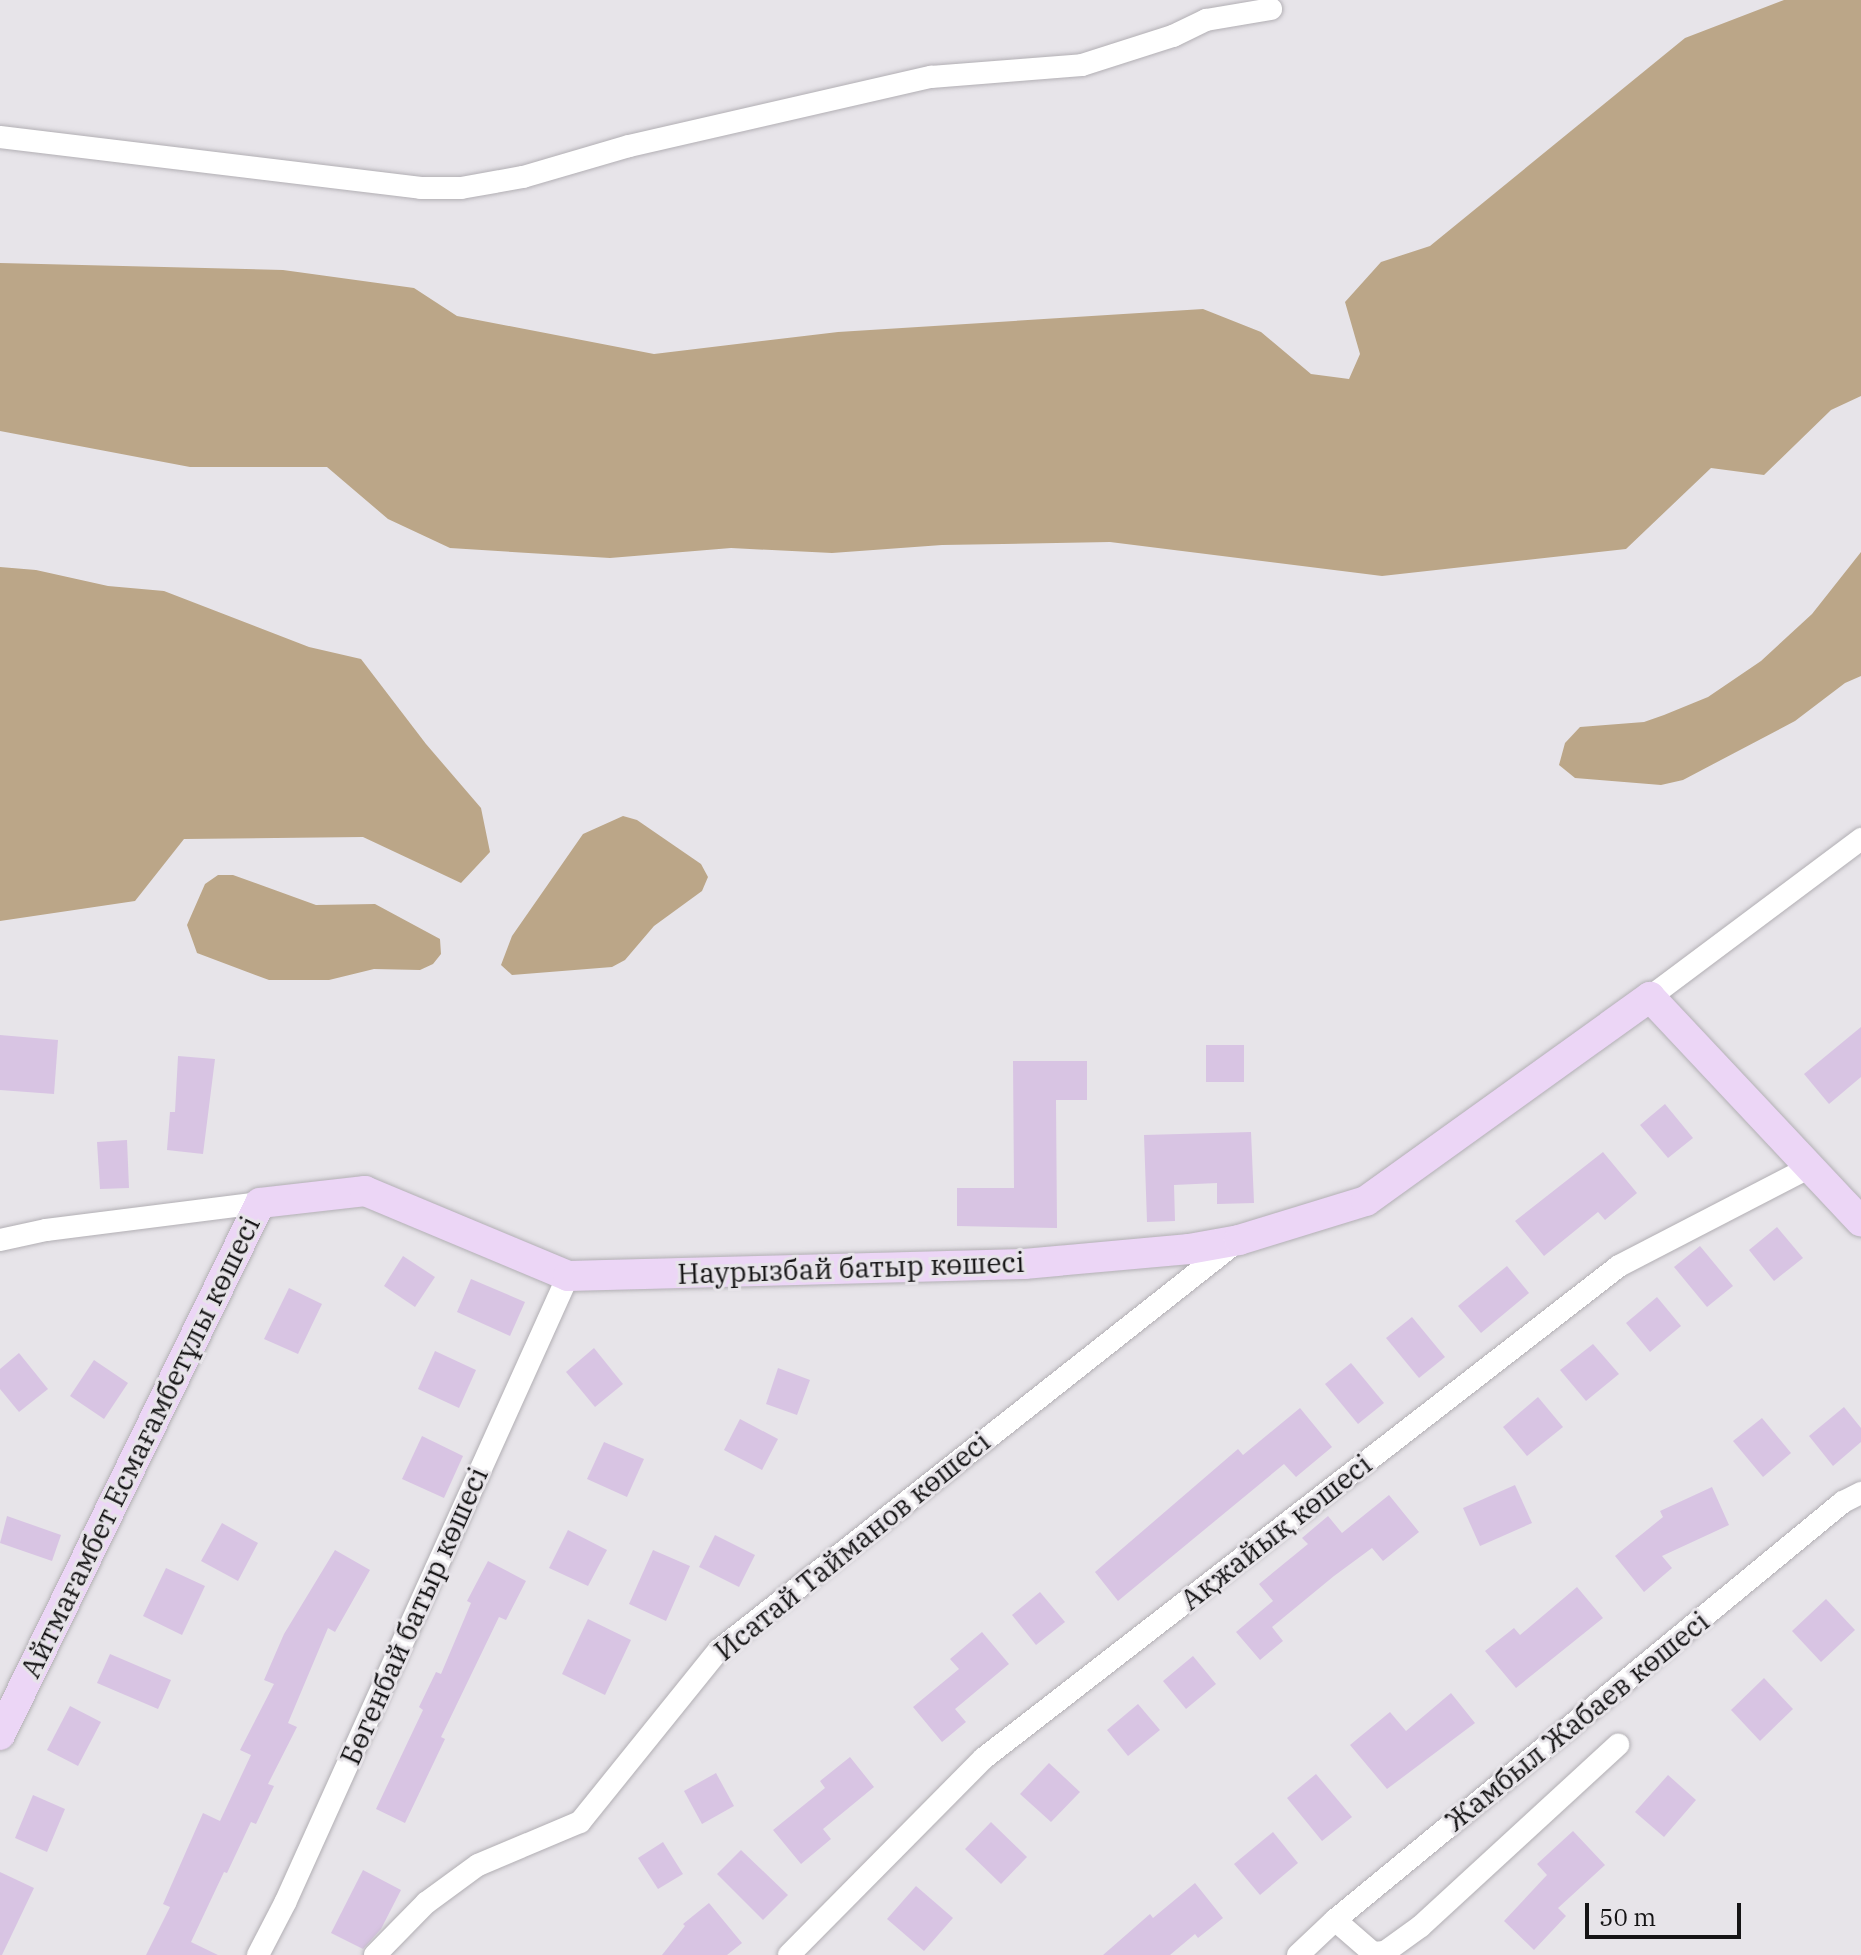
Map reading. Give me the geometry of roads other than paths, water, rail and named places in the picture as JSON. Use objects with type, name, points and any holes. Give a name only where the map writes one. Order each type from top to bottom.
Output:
[{"type":"street","points":[[0,137],[421,188],[461,188],[523,177],[629,146],[931,77],[1082,65],[1149,44],[1206,20],[1271,9]]},
{"type":"street","points":[[1861,839],[1650,997],[1861,1222]]},
{"type":"street","name":"Наурызбай батыр көшесі","points":[[0,1240],[46,1230],[365,1191],[568,1276],[1024,1264],[1189,1249],[1239,1240],[1366,1201],[1650,997]]},
{"type":"street","name":"Ақжайық көшесі","points":[[789,1955],[984,1758],[1619,1266],[1808,1168]]},
{"type":"street","name":"Айтмағамбет Есмағамбетұлы көшесі","points":[[0,1735],[260,1203]]},
{"type":"street","name":"Исатай Тайманов көшесі","points":[[375,1955],[426,1903],[478,1865],[580,1822],[719,1650],[1239,1240]]},
{"type":"street","name":"Бөгенбай батыр көшесі","points":[[258,1955],[285,1903],[568,1276]]},
{"type":"street","name":"Жамбыл Жабаев көшесі","points":[[1298,1955],[1335,1920],[1843,1502],[1861,1493]]},
{"type":"street","points":[[1335,1920],[1373,1953],[1385,1952],[1421,1926],[1618,1745]]}]
